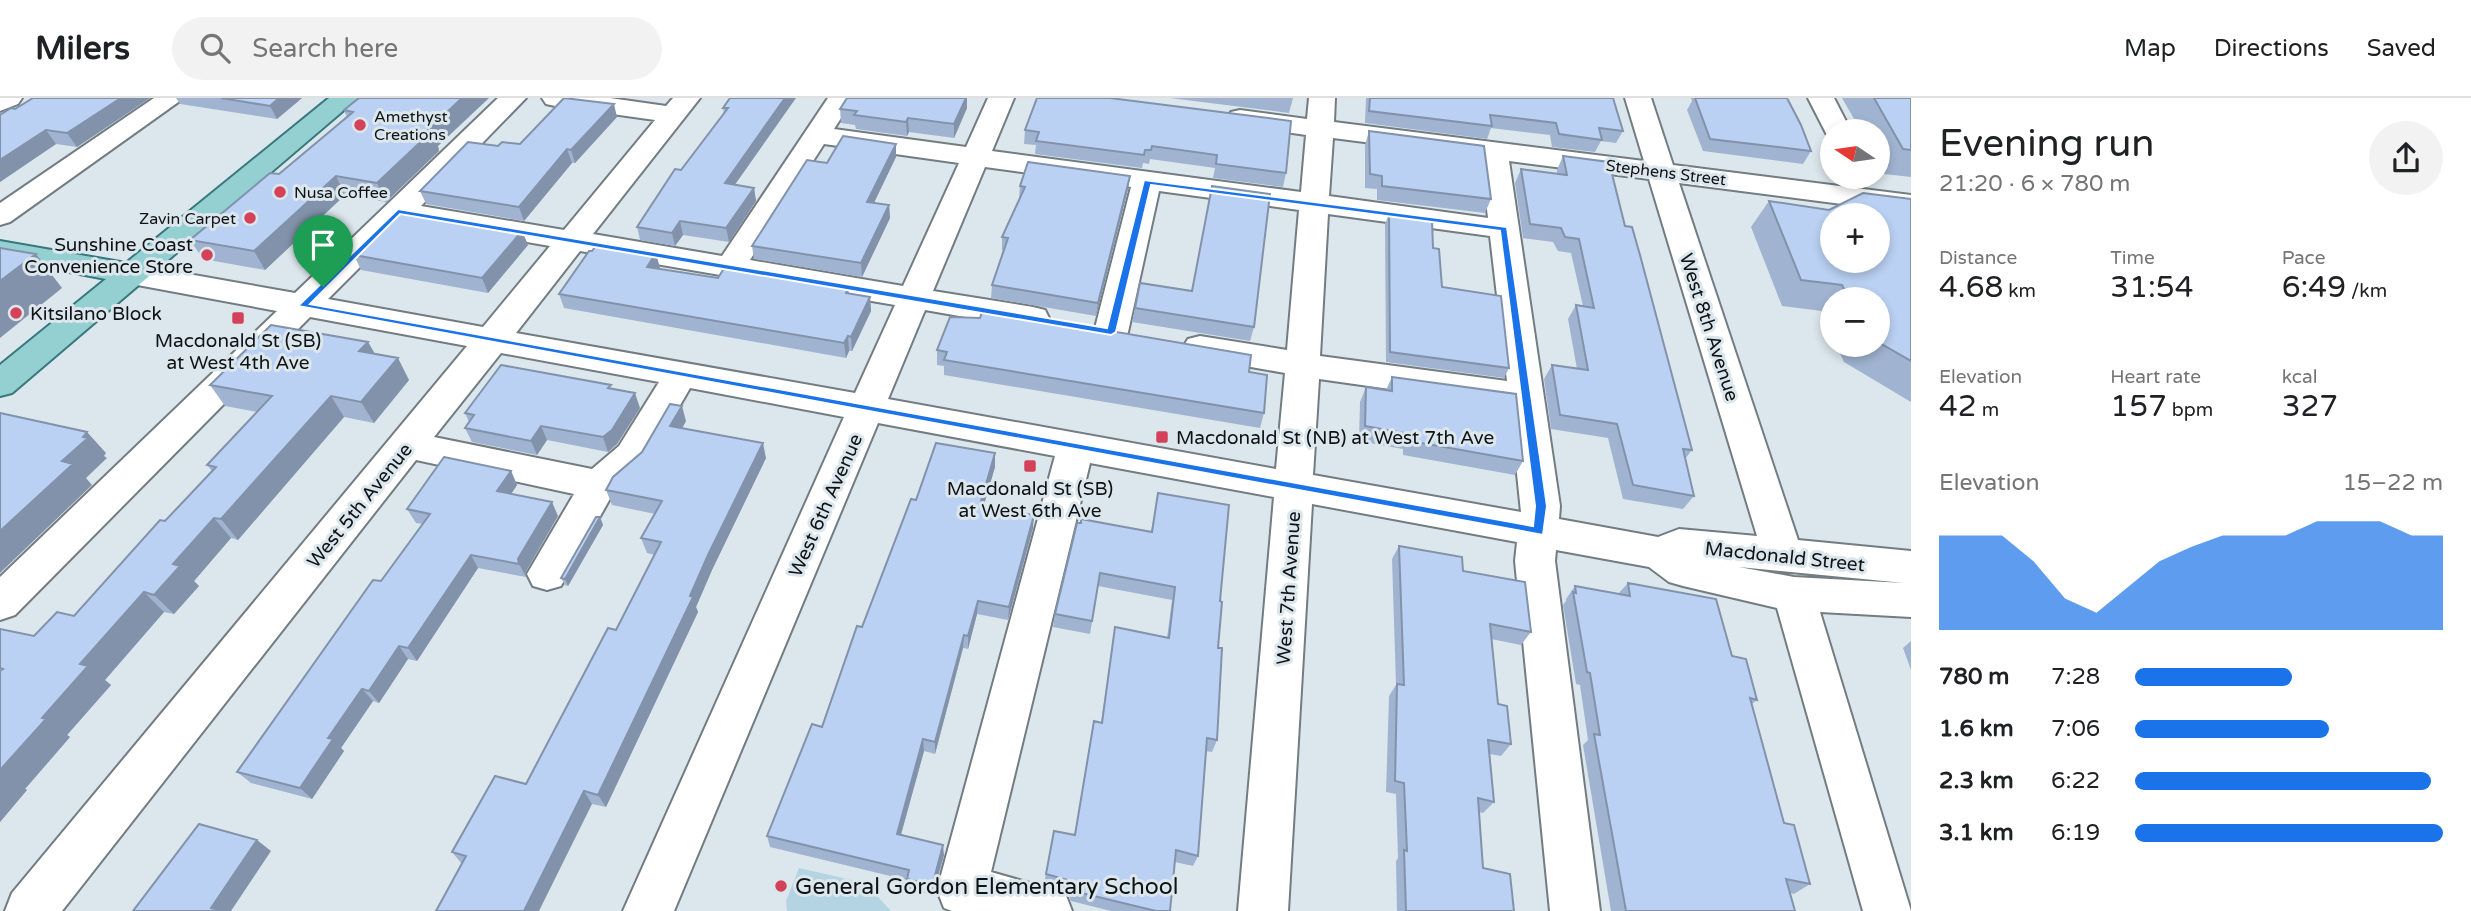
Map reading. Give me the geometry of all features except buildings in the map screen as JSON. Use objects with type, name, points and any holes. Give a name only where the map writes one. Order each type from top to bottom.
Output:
[{"type":"main road","points":[[0,384],[345,98]]},
{"type":"main road","name":"Macdonald Street","points":[[0,250],[132,275]]},
{"type":"street","points":[[0,103],[9,98]]},
{"type":"street","points":[[0,216],[171,98]]},
{"type":"street","points":[[0,603],[513,98]]},
{"type":"street","points":[[555,98],[680,106]]},
{"type":"street","points":[[731,266],[841,98]]},
{"type":"street","name":"West 6th Avenue","points":[[648,911],[1001,98]]},
{"type":"street","name":"West 8th Avenue","points":[[1638,98],[1788,576],[1888,911]]},
{"type":"street","points":[[1821,98],[1832,119]]},
{"type":"street","name":"West 5th Avenue","points":[[30,911],[680,106]]},
{"type":"street","name":"Stephens Street","points":[[1220,115],[1321,113],[1494,150],[1661,172],[1820,184]]},
{"type":"street","name":"West 7th Avenue","points":[[1263,911],[1321,113]]},
{"type":"street","points":[[816,135],[1504,229]]},
{"type":"street","points":[[1494,150],[1541,506],[1535,561],[1574,911]]},
{"type":"street","points":[[1111,332],[1147,182]]},
{"type":"street","name":"Stephens Street","points":[[1872,189],[1911,204]]},
{"type":"street","points":[[398,211],[1304,364],[1526,396]]},
{"type":"street","name":"Macdonald Street","points":[[132,275],[1660,553],[1683,570],[1788,576],[1911,567]]},
{"type":"street","points":[[547,574],[599,485],[632,456],[680,376]]},
{"type":"street","points":[[407,445],[599,485]]},
{"type":"street","points":[[1047,911],[962,890],[1076,446]]},
{"type":"street","name":"Macdonald Street","points":[[1788,576],[1911,600]]},
{"type":"shaded area","points":[[799,868],[865,883],[891,911],[787,911],[786,901]]},
{"type":"place","name":"Amethyst Creations","points":[[360,125]]},
{"type":"place","name":"Nusa Coffee","points":[[280,192]]},
{"type":"place","name":"Zavin Carpet","points":[[250,218]]},
{"type":"place","name":"Sunshine Coast Convenience Store","points":[[207,255]]},
{"type":"place","name":"Kitsilano Block","points":[[16,313]]},
{"type":"place","name":"Macdonald St (SB) at West 4th Ave","points":[[238,318]]},
{"type":"place","name":"Macdonald St (NB) at West 7th Ave","points":[[1162,437]]},
{"type":"place","name":"Macdonald St (SB) at West 6th Ave","points":[[1030,466]]},
{"type":"place","name":"General Gordon Elementary School","points":[[781,886]]},
{"type":"route","points":[[1147,182],[1504,229],[1541,506],[1538,532],[302,306],[323,287],[398,211],[1111,332],[1147,182]]}]
